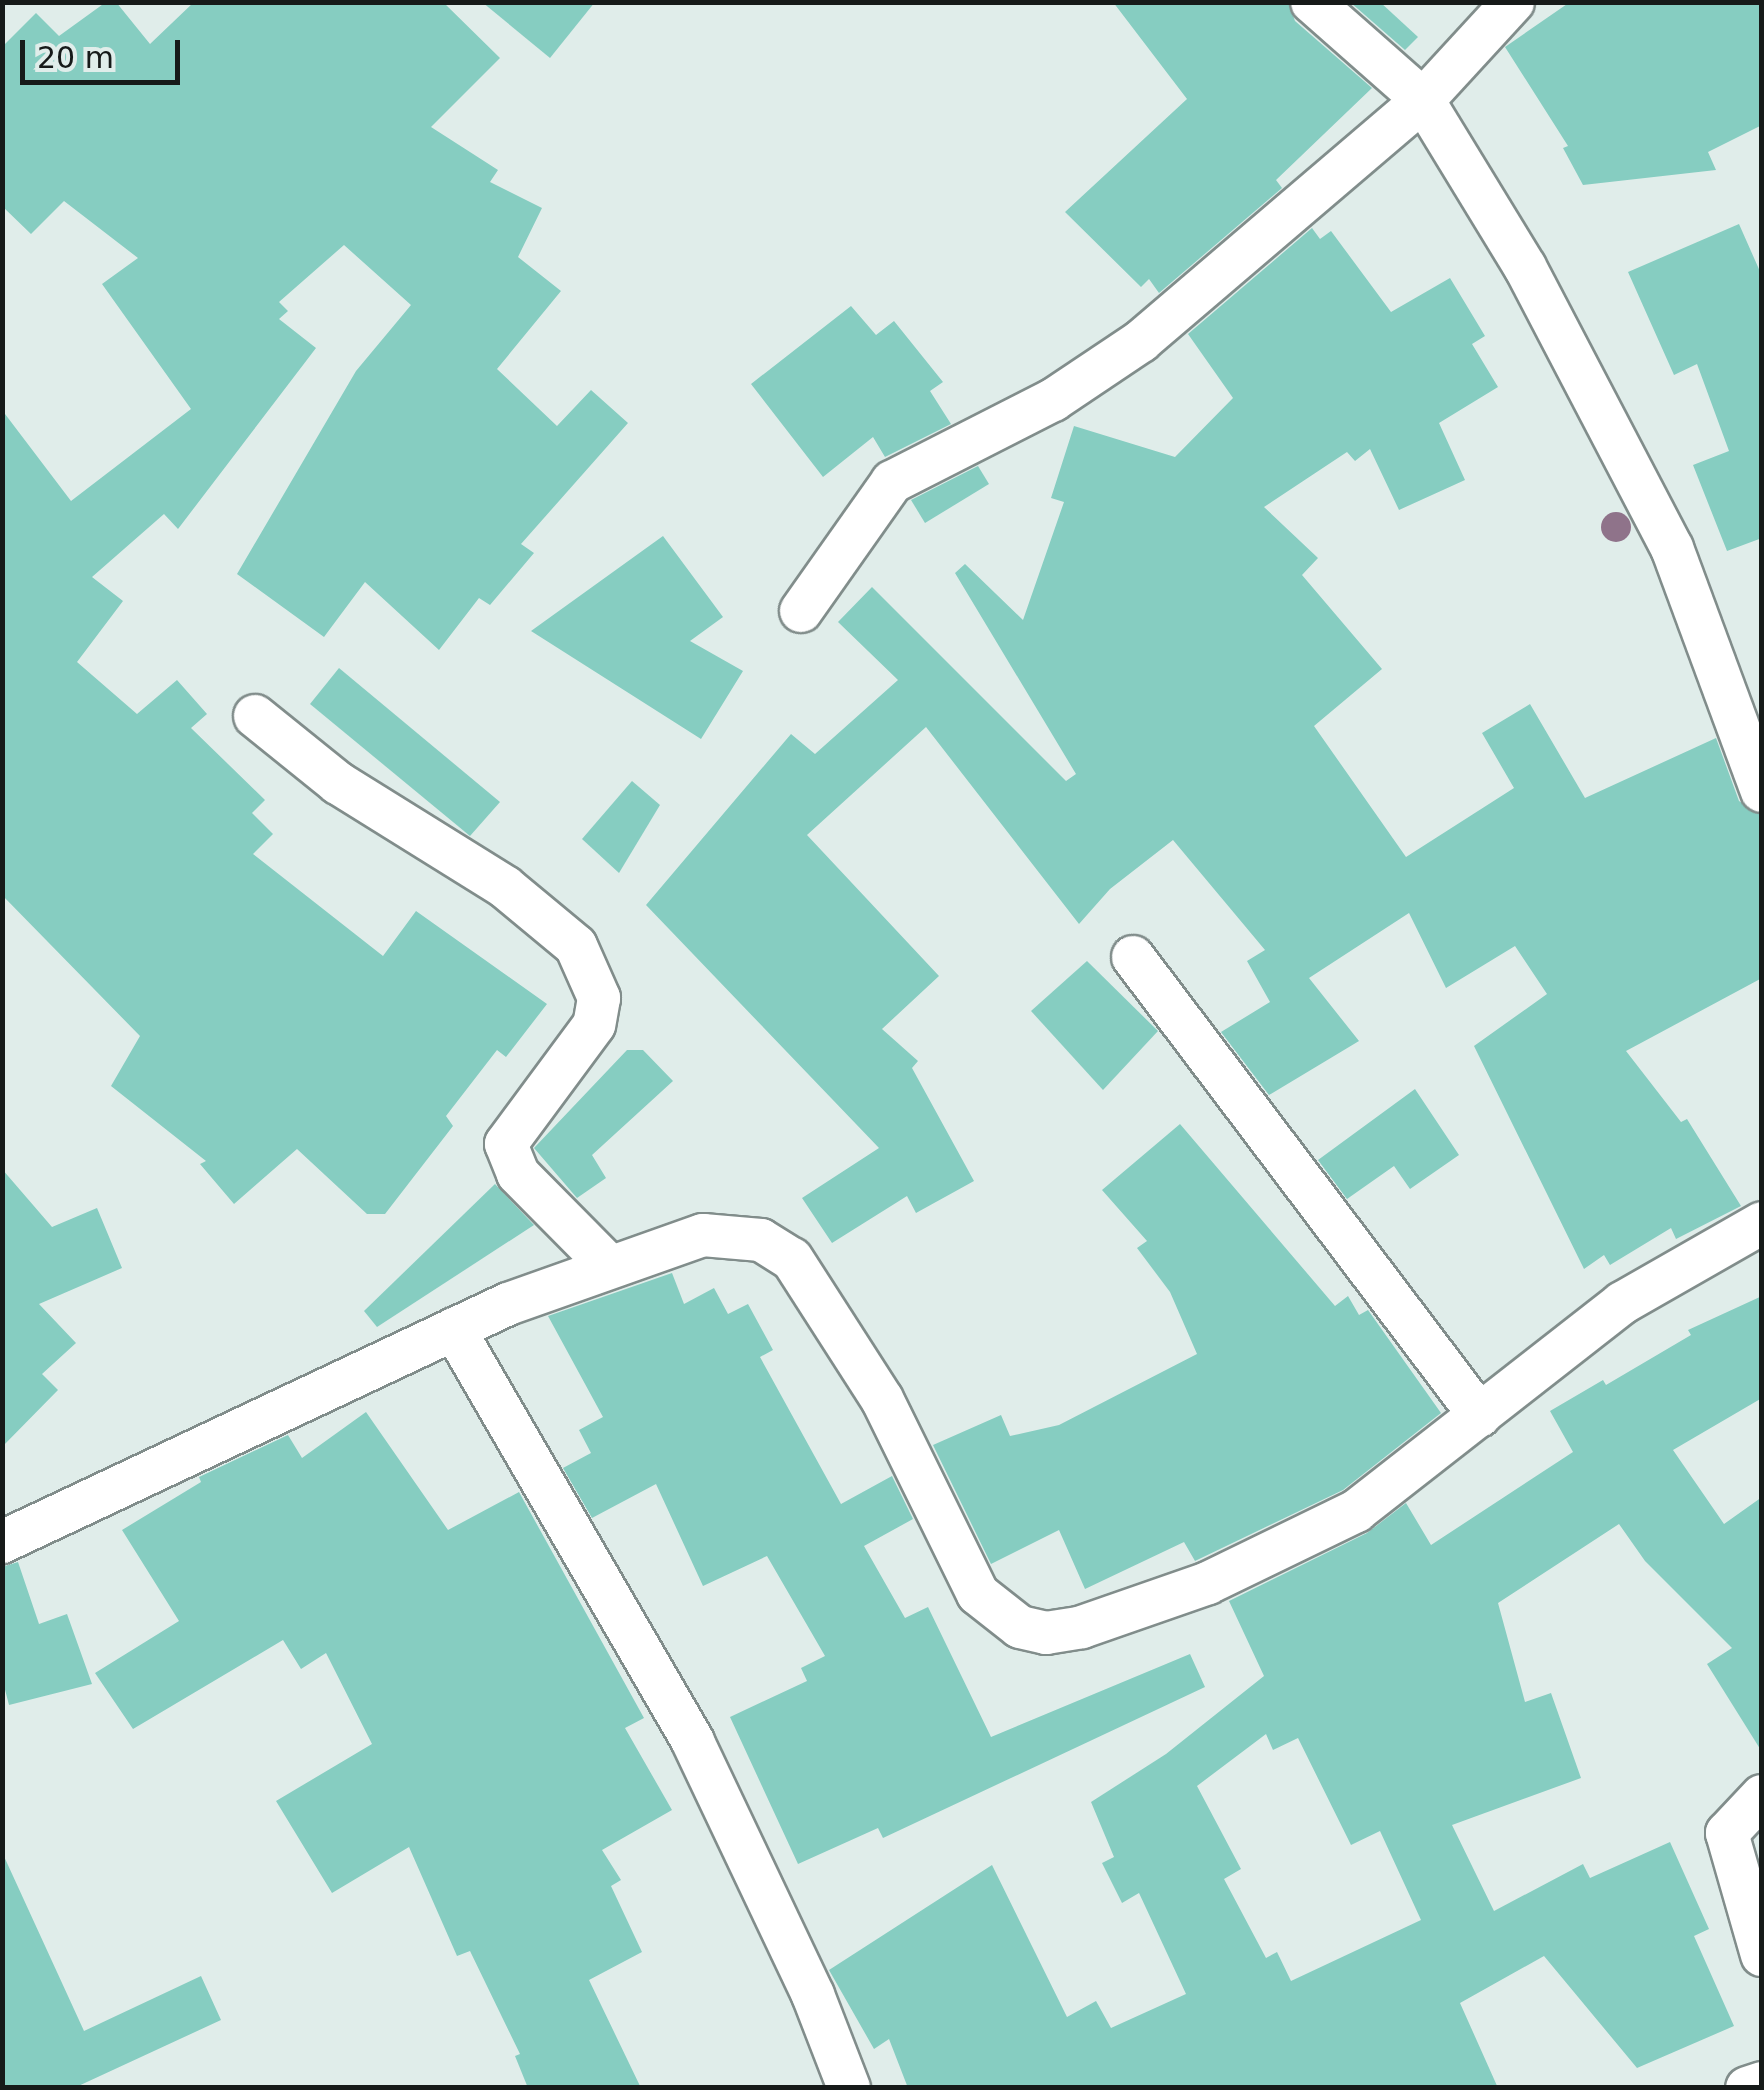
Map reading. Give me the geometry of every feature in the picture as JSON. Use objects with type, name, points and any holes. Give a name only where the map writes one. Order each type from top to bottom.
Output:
[{"type":"street","points":[[1312,2],[1423,100],[1525,267],[1672,548],[1762,791]]},
{"type":"street","points":[[801,611],[892,482],[1054,400],[1141,341],[1423,100],[1513,2]]},
{"type":"street","points":[[255,716],[338,783],[505,887],[576,946],[599,998],[594,1025],[506,1144],[518,1174],[607,1264]]},
{"type":"street","points":[[1133,957],[1480,1416]]},
{"type":"street","points":[[2,1542],[454,1329],[607,1264],[703,1235],[761,1240],[792,1258],[882,1399],[978,1594],[1020,1627],[1046,1633],[1208,1582],[1356,1512],[1622,1304],[1762,1223]]},
{"type":"street","points":[[454,1329],[693,1742],[813,1995],[848,2088]]},
{"type":"street","points":[[1762,1796],[1727,1833],[1762,1955]]},
{"type":"street","points":[[1747,2088],[1762,2083]]},
{"type":"building","points":[[106,2],[116,2],[150,44],[194,2],[443,2],[500,58],[431,127],[498,170],[490,182],[542,208],[518,257],[561,291],[497,369],[557,426],[591,390],[628,423],[521,544],[534,553],[490,605],[479,598],[439,650],[365,582],[324,637],[237,574],[356,371],[411,305],[344,245],[279,302],[288,311],[279,319],[316,348],[178,529],[164,514],[92,577],[123,601],[77,662],[137,714],[177,680],[207,714],[191,728],[265,800],[252,813],[273,834],[253,854],[383,956],[416,911],[547,1004],[506,1057],[497,1050],[446,1116],[453,1126],[385,1214],[367,1214],[297,1149],[234,1204],[200,1164],[206,1161],[111,1086],[140,1036],[2,895],[2,410],[71,501],[191,409],[102,284],[138,258],[64,201],[31,234],[2,206],[2,47],[36,13],[59,36]]},
{"type":"building","points":[[482,2],[595,2],[550,58]]},
{"type":"building","points":[[1113,2],[1288,2],[1295,21],[1372,88],[1276,180],[1282,188],[1159,293],[1149,279],[1141,287],[1065,212],[1187,99]]},
{"type":"building","points":[[1350,2],[1380,2],[1418,37],[1405,50]]},
{"type":"building","points":[[1570,2],[1762,2],[1762,125],[1708,152],[1716,170],[1583,185],[1563,148],[1568,146],[1505,47]]},
{"type":"building","points":[[1739,224],[1762,276],[1762,538],[1727,551],[1693,465],[1729,451],[1697,364],[1674,375],[1628,272]]},
{"type":"building","points":[[1312,228],[1320,239],[1331,231],[1391,312],[1450,278],[1485,336],[1472,344],[1498,387],[1439,423],[1465,480],[1399,510],[1370,449],[1355,461],[1347,452],[1264,507],[1318,558],[1302,575],[1382,669],[1314,726],[1406,857],[1514,788],[1482,733],[1530,704],[1585,798],[1716,738],[1739,801],[1762,815],[1762,978],[1626,1051],[1681,1122],[1687,1119],[1741,1206],[1676,1239],[1671,1228],[1610,1265],[1604,1255],[1584,1269],[1474,1046],[1547,994],[1515,946],[1446,988],[1409,913],[1309,978],[1359,1041],[1269,1095],[1221,1032],[1270,1002],[1247,961],[1265,950],[1173,840],[1110,889],[1079,924],[926,727],[807,835],[939,976],[882,1029],[918,1061],[912,1068],[974,1181],[916,1213],[907,1196],[832,1243],[802,1198],[879,1148],[646,905],[791,734],[815,754],[898,680],[838,622],[872,587],[1066,781],[1076,774],[955,573],[965,564],[1023,620],[1064,502],[1051,498],[1074,426],[1175,457],[1233,398],[1188,334]]},
{"type":"building","points":[[851,306],[876,335],[894,321],[943,382],[930,391],[951,424],[885,457],[873,437],[823,477],[751,384]]},
{"type":"building","points":[[978,466],[989,484],[925,523],[911,500]]},
{"type":"building","points":[[663,536],[723,617],[690,641],[743,671],[701,739],[531,631]]},
{"type":"building","points":[[339,668],[500,802],[470,836],[310,704]]},
{"type":"building","points":[[632,781],[660,805],[619,873],[582,839]]},
{"type":"building","points":[[1087,961],[1158,1031],[1103,1090],[1031,1011]]},
{"type":"building","points":[[627,1050],[643,1050],[673,1081],[592,1155],[606,1178],[577,1198],[534,1148]]},
{"type":"building","points":[[1415,1089],[1459,1155],[1410,1189],[1394,1166],[1347,1199],[1318,1160]]},
{"type":"building","points":[[1180,1124],[1335,1306],[1348,1296],[1359,1315],[1368,1310],[1441,1413],[1343,1490],[1195,1561],[1184,1542],[1085,1589],[1059,1530],[991,1564],[933,1445],[1001,1415],[1010,1436],[1059,1425],[1197,1354],[1170,1292],[1137,1248],[1147,1241],[1102,1190]]},
{"type":"building","points":[[2,1169],[52,1227],[97,1208],[122,1268],[39,1304],[76,1343],[42,1374],[58,1390],[2,1447]]},
{"type":"building","points":[[495,1184],[534,1225],[377,1327],[364,1311]]},
{"type":"building","points":[[672,1273],[684,1304],[714,1288],[728,1314],[748,1304],[773,1350],[760,1357],[841,1504],[892,1476],[913,1519],[864,1546],[905,1618],[928,1607],[991,1737],[1190,1654],[1205,1687],[883,1838],[878,1828],[798,1864],[730,1717],[807,1681],[801,1668],[825,1656],[767,1556],[703,1586],[656,1484],[592,1518],[563,1468],[591,1453],[579,1430],[603,1417],[548,1316]]},
{"type":"building","points":[[1762,1296],[1762,1398],[1673,1450],[1724,1524],[1762,1497],[1762,1752],[1707,1664],[1732,1648],[1645,1561],[1619,1524],[1498,1603],[1525,1702],[1551,1693],[1581,1778],[1452,1825],[1494,1911],[1583,1864],[1590,1878],[1670,1842],[1709,1929],[1694,1936],[1734,2026],[1637,2068],[1544,1956],[1460,2003],[1498,2088],[908,2088],[889,2039],[874,2049],[829,1970],[992,1865],[1067,2017],[1096,2001],[1111,2028],[1186,1994],[1139,1893],[1122,1903],[1102,1863],[1114,1857],[1091,1802],[1166,1754],[1264,1676],[1229,1601],[1367,1533],[1406,1503],[1431,1545],[1573,1452],[1550,1411],[1603,1380],[1606,1385],[1691,1335],[1688,1330]],"holes":[[[1266,1734],[1273,1750],[1298,1738],[1351,1845],[1380,1831],[1421,1920],[1291,1981],[1277,1952],[1266,1958],[1224,1879],[1241,1869],[1197,1786]]]},
{"type":"building","points":[[366,1412],[448,1530],[519,1492],[644,1718],[625,1728],[672,1810],[602,1850],[621,1880],[611,1886],[642,1952],[589,1980],[641,2088],[528,2088],[515,2056],[520,2054],[470,1951],[457,1956],[409,1847],[332,1893],[276,1801],[372,1744],[326,1653],[301,1669],[283,1640],[133,1729],[95,1673],[179,1621],[122,1530],[201,1482],[199,1477],[288,1435],[302,1458]]},
{"type":"building","points":[[18,1562],[39,1624],[67,1614],[92,1684],[9,1705],[2,1678],[2,1567]]},
{"type":"building","points":[[2,1852],[84,2031],[201,1976],[221,2020],[74,2088],[2,2088]]}]
